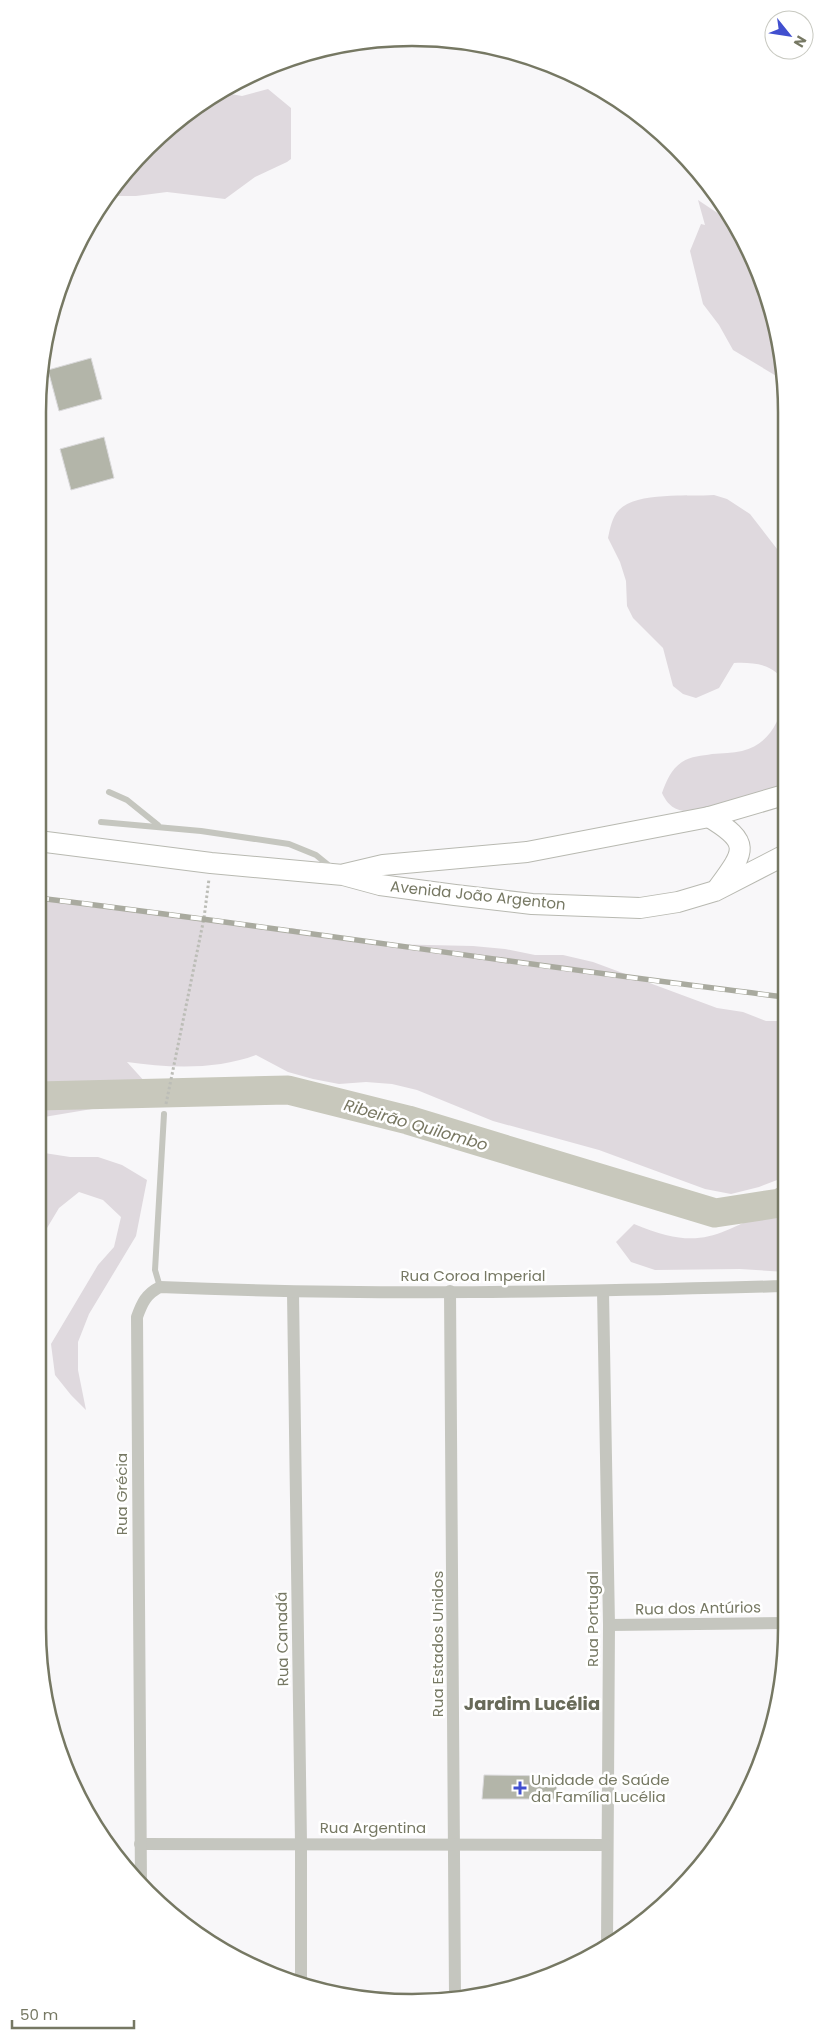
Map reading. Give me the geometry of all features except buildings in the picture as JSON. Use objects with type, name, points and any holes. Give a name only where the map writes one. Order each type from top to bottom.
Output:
[{"type":"main road","name":"Avenida João Argenton","points":[[340,874],[383,865],[527,852],[708,817],[778,797]]},
{"type":"main road","points":[[708,817],[738,838],[740,848],[737,861],[715,891]]},
{"type":"main road","name":"Avenida João Argenton","points":[[46,842],[211,863],[340,874],[380,885],[532,904],[640,908],[678,902],[715,891],[778,858]]},
{"type":"street","name":"Rua Coroa Imperial","points":[[160,1287],[293,1293],[603,1291],[778,1286]]},
{"type":"street","name":"Rua Grécia","points":[[141,1873],[137,1317],[142,1301],[150,1292],[160,1287]]},
{"type":"street","name":"Rua Estados Unidos","points":[[450,1291],[455,1991]]},
{"type":"street","name":"Rua Portugal","points":[[603,1291],[609,1625],[606,1844],[607,1937]]},
{"type":"street","name":"Rua Canadá","points":[[293,1293],[301,1843],[300,1976]]},
{"type":"street","name":"Rua dos Antúrios","points":[[609,1625],[778,1623]]},
{"type":"street","name":"Rua Argentina","points":[[140,1844],[606,1844]]},
{"type":"lane","points":[[109,792],[127,800],[159,826]]},
{"type":"lane","points":[[101,822],[159,826],[289,844],[316,854],[340,874]]},
{"type":"lane","points":[[160,1287],[155,1270],[164,1114]]},
{"type":"path","points":[[164,1114],[204,918],[211,863]]},
{"type":"shaded area","points":[[268,89],[291,108],[291,159],[255,177],[225,199],[167,192],[136,196],[117,196],[153,153],[189,122],[231,94],[242,96]]},
{"type":"shaded area","points":[[698,200],[719,214],[729,229],[750,272],[765,317],[776,376],[733,350],[719,325],[703,304],[690,251],[701,224],[705,225]]},
{"type":"shaded area","points":[[714,495],[727,499],[750,514],[778,550],[778,674],[765,666],[734,663],[719,688],[696,698],[683,694],[673,686],[663,648],[633,618],[627,606],[626,581],[620,562],[608,538],[615,516],[627,504],[650,497]]},
{"type":"shaded area","points":[[778,719],[778,788],[693,812],[674,808],[662,793],[669,776],[685,760],[693,757],[731,753],[751,748],[766,738]]},
{"type":"shaded area","points":[[46,901],[289,932],[291,928],[384,944],[473,946],[505,949],[535,955],[563,955],[593,962],[717,1008],[743,1012],[766,1021],[778,1021],[778,1180],[731,1194],[705,1189],[599,1150],[493,1121],[417,1090],[392,1084],[366,1082],[339,1084],[313,1079],[288,1072],[256,1055],[225,1063],[192,1066],[159,1066],[127,1062],[146,1083],[141,1096],[128,1103],[46,1117]]},
{"type":"shaded area","points":[[46,1153],[70,1157],[98,1157],[122,1165],[147,1180],[136,1236],[89,1314],[78,1342],[78,1370],[86,1410],[55,1375],[51,1344],[98,1265],[114,1247],[121,1217],[103,1200],[79,1192],[59,1208],[46,1230]]},
{"type":"shaded area","points":[[778,1207],[778,1271],[740,1269],[655,1270],[631,1262],[616,1242],[634,1224],[679,1238],[697,1238],[728,1230]]},
{"type":"waterway","name":"Ribeirão Quilombo","points":[[46,1096],[288,1090],[408,1120],[715,1213],[778,1203]]},
{"type":"railway","points":[[46,899],[778,996]]},
{"type":"place","name":"Unidade de Saúde da Família Lucélia","points":[[520,1788]]},
{"type":"district","name":"Jardim Lucélia","points":[[532,1703]]}]
